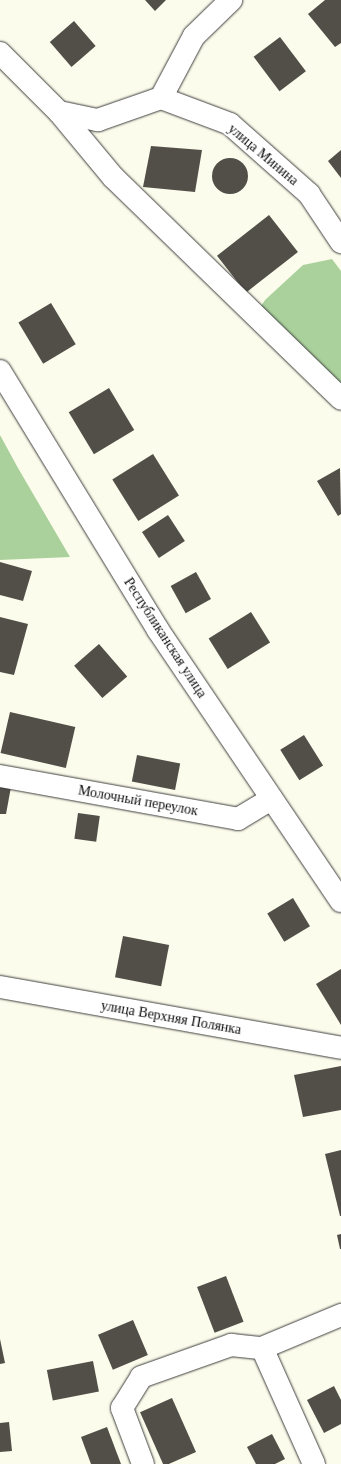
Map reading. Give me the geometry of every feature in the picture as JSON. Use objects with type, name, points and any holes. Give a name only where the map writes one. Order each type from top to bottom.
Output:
[{"type":"street","points":[[59,112],[98,120],[161,98],[194,36],[231,0]]},
{"type":"street","points":[[0,53],[59,112],[113,177],[341,399]]},
{"type":"street","name":"улица Минина","points":[[161,98],[230,124],[309,194],[341,242]]},
{"type":"street","name":"Республиканская улица","points":[[0,371],[158,630],[271,799],[341,900]]},
{"type":"street","name":"Молочный переулок","points":[[0,776],[238,819],[271,799]]},
{"type":"street","name":"улица Верхняя Полянка","points":[[0,987],[341,1048]]},
{"type":"street","points":[[143,1464],[122,1408],[141,1377],[231,1345],[262,1348],[341,1316]]},
{"type":"street","points":[[262,1348],[314,1464]]},
{"type":"green space","points":[[332,259],[341,271],[341,398],[252,320],[265,300],[303,265]]},
{"type":"green space","points":[[0,435],[18,468],[70,557],[0,560]]},
{"type":"building","points":[[145,0],[166,0],[155,11]]},
{"type":"building","points":[[325,0],[341,0],[341,43],[335,47],[308,14]]},
{"type":"building","points":[[74,21],[96,46],[71,67],[50,42]]},
{"type":"building","points":[[280,37],[306,71],[280,91],[254,57]]},
{"type":"building","points":[[151,146],[202,150],[195,192],[143,187]]},
{"type":"building","points":[[341,150],[341,178],[328,161]]},
{"type":"building","points":[[234,158],[243,163],[247,169],[247,183],[243,189],[234,194],[226,194],[217,189],[213,183],[212,172],[217,163],[223,159]]},
{"type":"building","points":[[269,215],[298,252],[246,293],[217,256]]},
{"type":"building","points":[[51,303],[76,344],[43,364],[18,323]]},
{"type":"building","points":[[109,388],[134,430],[94,454],[69,412]]},
{"type":"building","points":[[153,454],[179,496],[138,521],[112,479]]},
{"type":"building","points":[[340,468],[341,514],[338,516],[317,481]]},
{"type":"building","points":[[168,515],[185,541],[159,558],[142,532]]},
{"type":"building","points":[[0,562],[32,571],[23,601],[0,595]]},
{"type":"building","points":[[196,572],[211,599],[186,613],[171,586]]},
{"type":"building","points":[[251,612],[270,643],[228,669],[209,638]]},
{"type":"building","points":[[0,617],[28,624],[14,675],[0,672]]},
{"type":"building","points":[[99,644],[127,676],[102,698],[74,666]]},
{"type":"building","points":[[10,712],[75,727],[66,768],[1,753]]},
{"type":"building","points":[[304,735],[323,766],[299,780],[280,750]]},
{"type":"building","points":[[137,755],[180,763],[175,790],[132,782]]},
{"type":"building","points":[[0,785],[11,787],[6,814],[0,814]]},
{"type":"building","points":[[78,813],[100,816],[96,842],[74,839]]},
{"type":"building","points":[[293,898],[310,926],[284,942],[267,913]]},
{"type":"building","points":[[123,936],[169,945],[161,986],[115,977]]},
{"type":"building","points":[[341,969],[341,1025],[316,984]]},
{"type":"building","points":[[341,1066],[341,1110],[303,1117],[294,1075]]},
{"type":"building","points":[[341,1150],[341,1216],[340,1216],[325,1154]]},
{"type":"building","points":[[341,1234],[341,1249],[340,1249],[337,1235]]},
{"type":"building","points":[[226,1276],[244,1322],[215,1333],[197,1287]]},
{"type":"building","points":[[133,1320],[148,1355],[113,1370],[98,1335]]},
{"type":"building","points":[[0,1339],[5,1363],[0,1364]]},
{"type":"building","points":[[93,1361],[99,1391],[53,1400],[47,1370]]},
{"type":"building","points":[[334,1386],[341,1400],[341,1424],[324,1433],[307,1400]]},
{"type":"building","points":[[172,1398],[196,1452],[169,1464],[163,1464],[140,1412]]},
{"type":"building","points":[[9,1422],[12,1451],[0,1452],[0,1423]]},
{"type":"building","points":[[107,1427],[121,1464],[91,1464],[81,1437]]},
{"type":"building","points":[[272,1434],[285,1459],[275,1464],[256,1464],[247,1447]]}]
